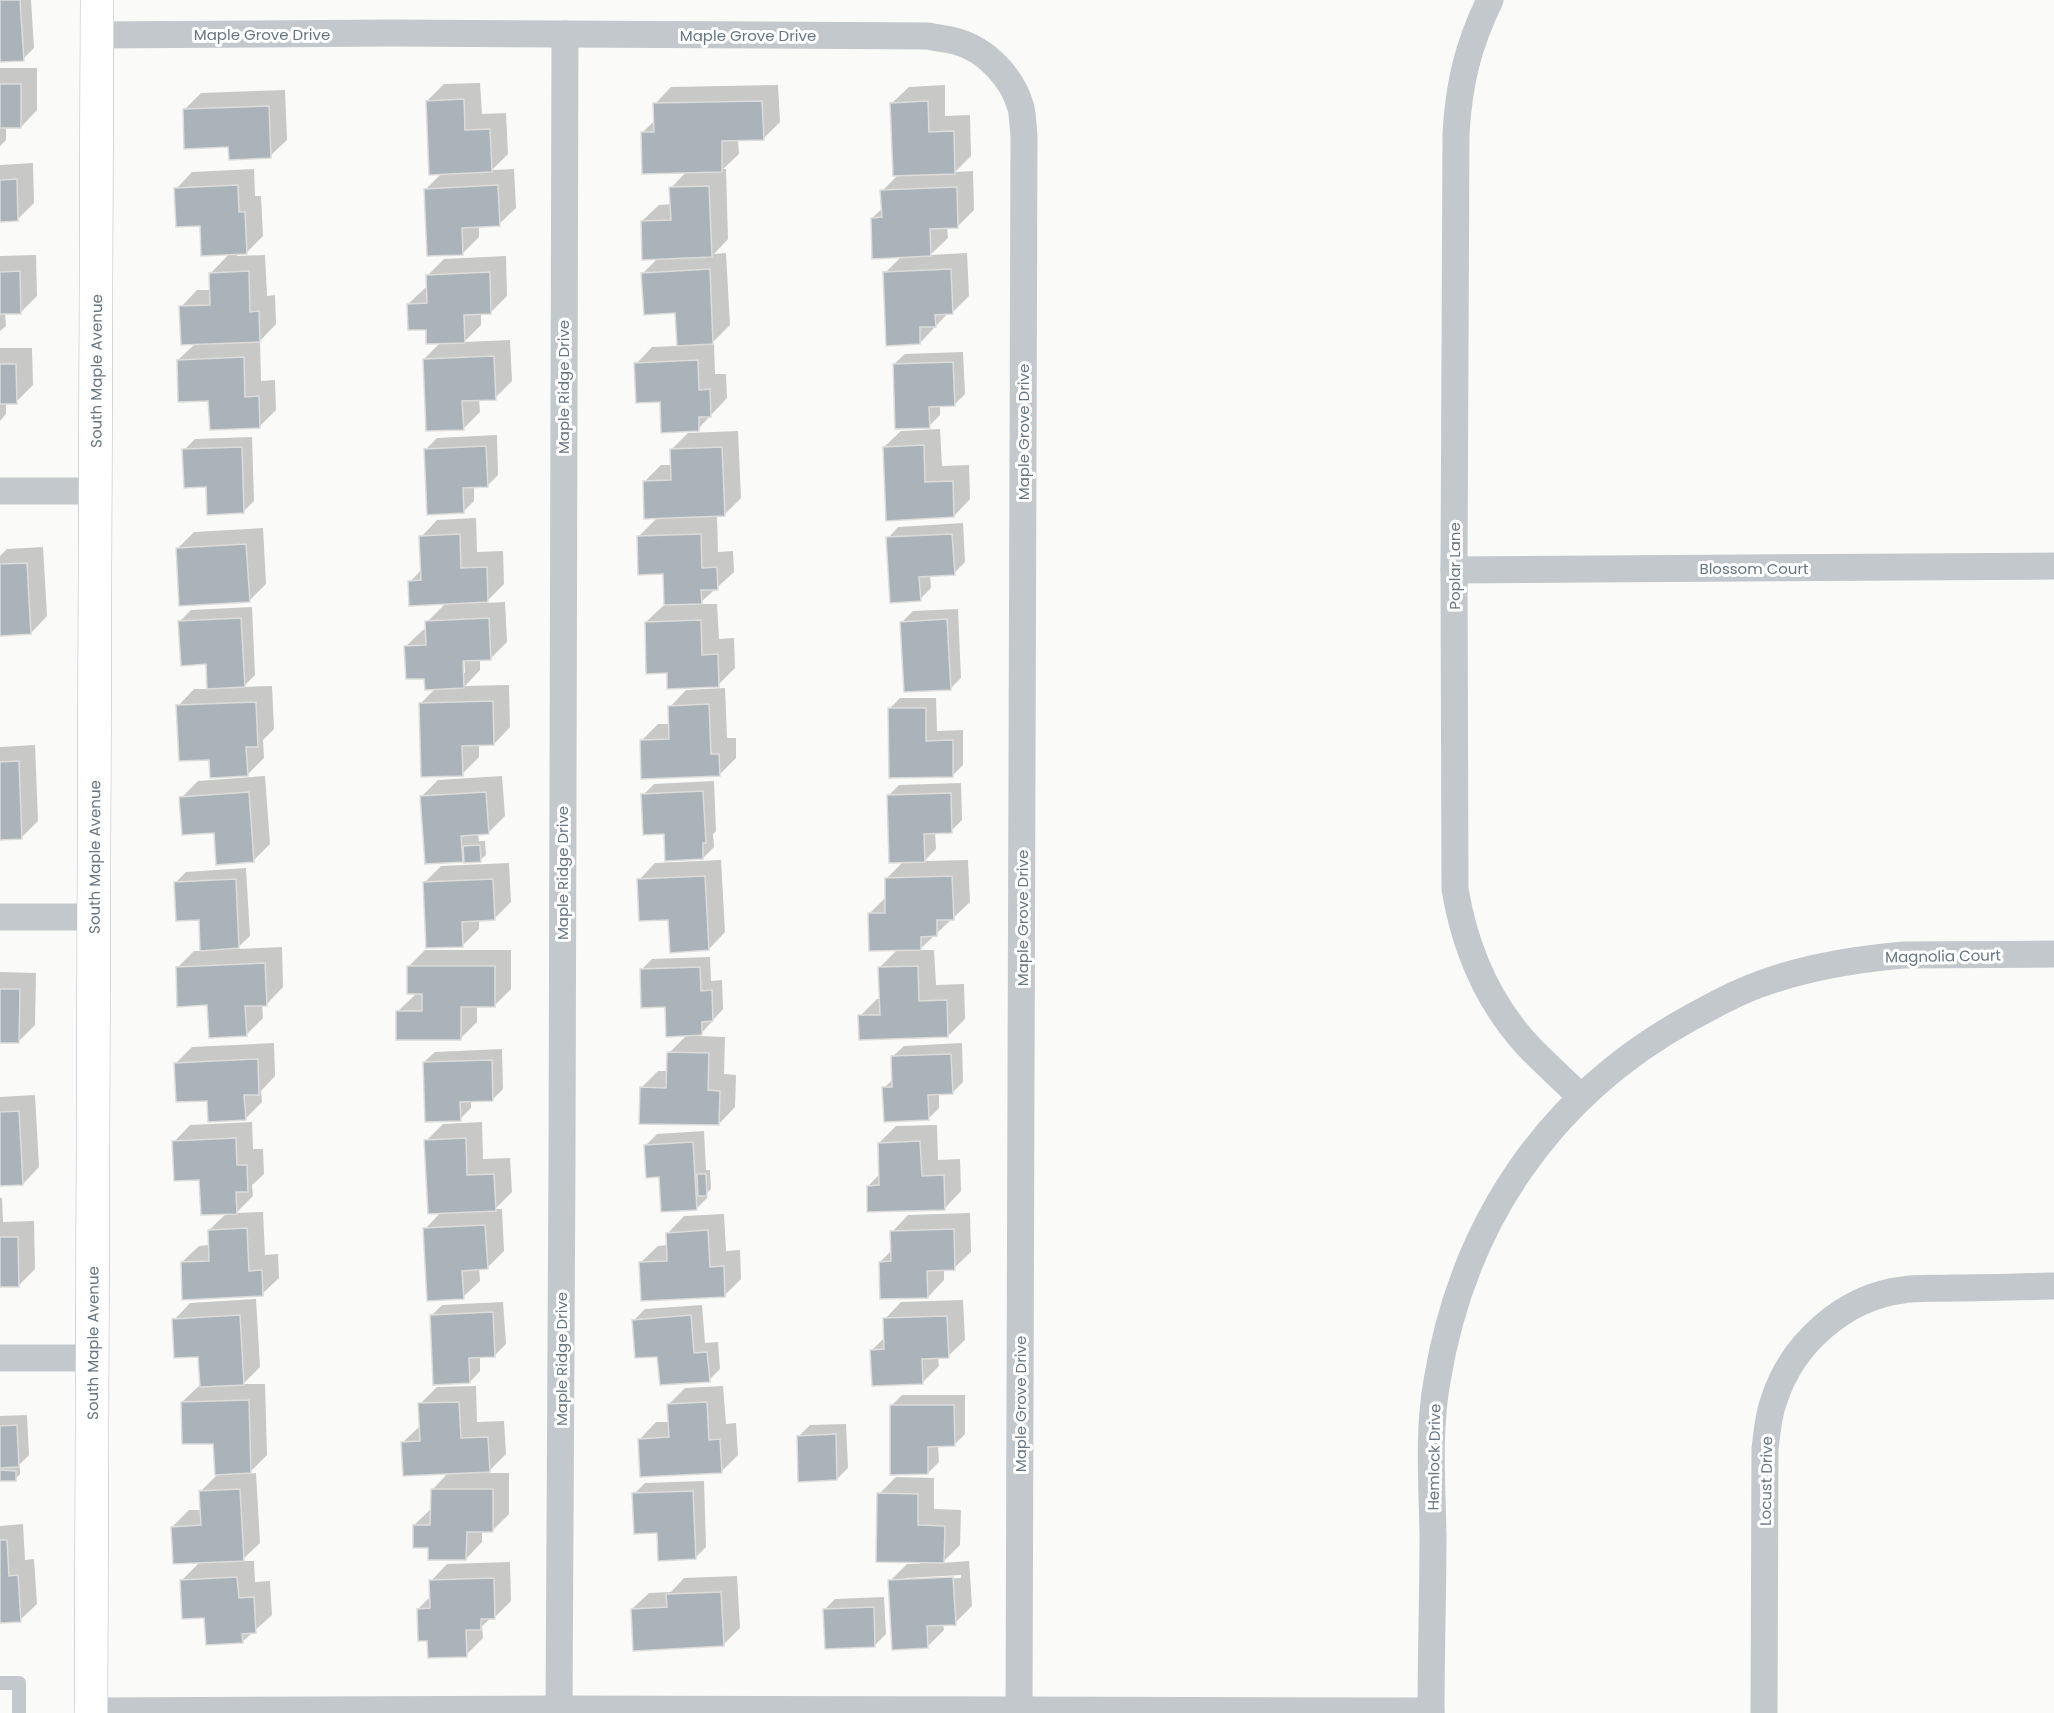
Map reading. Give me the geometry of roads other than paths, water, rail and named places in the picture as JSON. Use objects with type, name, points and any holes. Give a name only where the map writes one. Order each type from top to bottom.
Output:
[{"type":"main road","name":"South Maple Avenue","points":[[91,1712],[97,0]]},
{"type":"street","name":"Poplar Lane","points":[[1490,0],[1476,28],[1465,61],[1458,99],[1456,133],[1455,889],[1461,922],[1478,972],[1502,1014],[1530,1048],[1581,1097]]},
{"type":"street","name":"Maple Ridge Drive","points":[[559,1711],[565,34]]},
{"type":"street","name":"Maple Grove Drive","points":[[97,35],[928,36],[968,46],[991,61],[1001,71],[1016,94],[1021,109],[1024,136],[1019,1712]]},
{"type":"street","points":[[0,491],[96,491]]},
{"type":"street","name":"Blossom Court","points":[[1454,570],[2054,566]]},
{"type":"street","points":[[0,917],[93,917]]},
{"type":"street","name":"Magnolia Court","points":[[1581,1097],[1629,1056],[1660,1034],[1720,1001],[1769,981],[1827,965],[1880,957],[2054,954]]},
{"type":"street","name":"Hemlock Drive","points":[[1431,1712],[1432,1421],[1445,1337],[1461,1286],[1486,1226],[1518,1171],[1558,1120],[1581,1097]]},
{"type":"street","name":"Locust Drive","points":[[1764,1713],[1767,1424],[1784,1375],[1797,1354],[1812,1336],[1832,1319],[1853,1305],[1877,1296],[1902,1290],[2054,1286]]},
{"type":"street","points":[[0,1358],[92,1358]]},
{"type":"street","points":[[91,1712],[1431,1712]]},
{"type":"lane","points":[[0,1683],[19,1683],[19,1713]]}]
